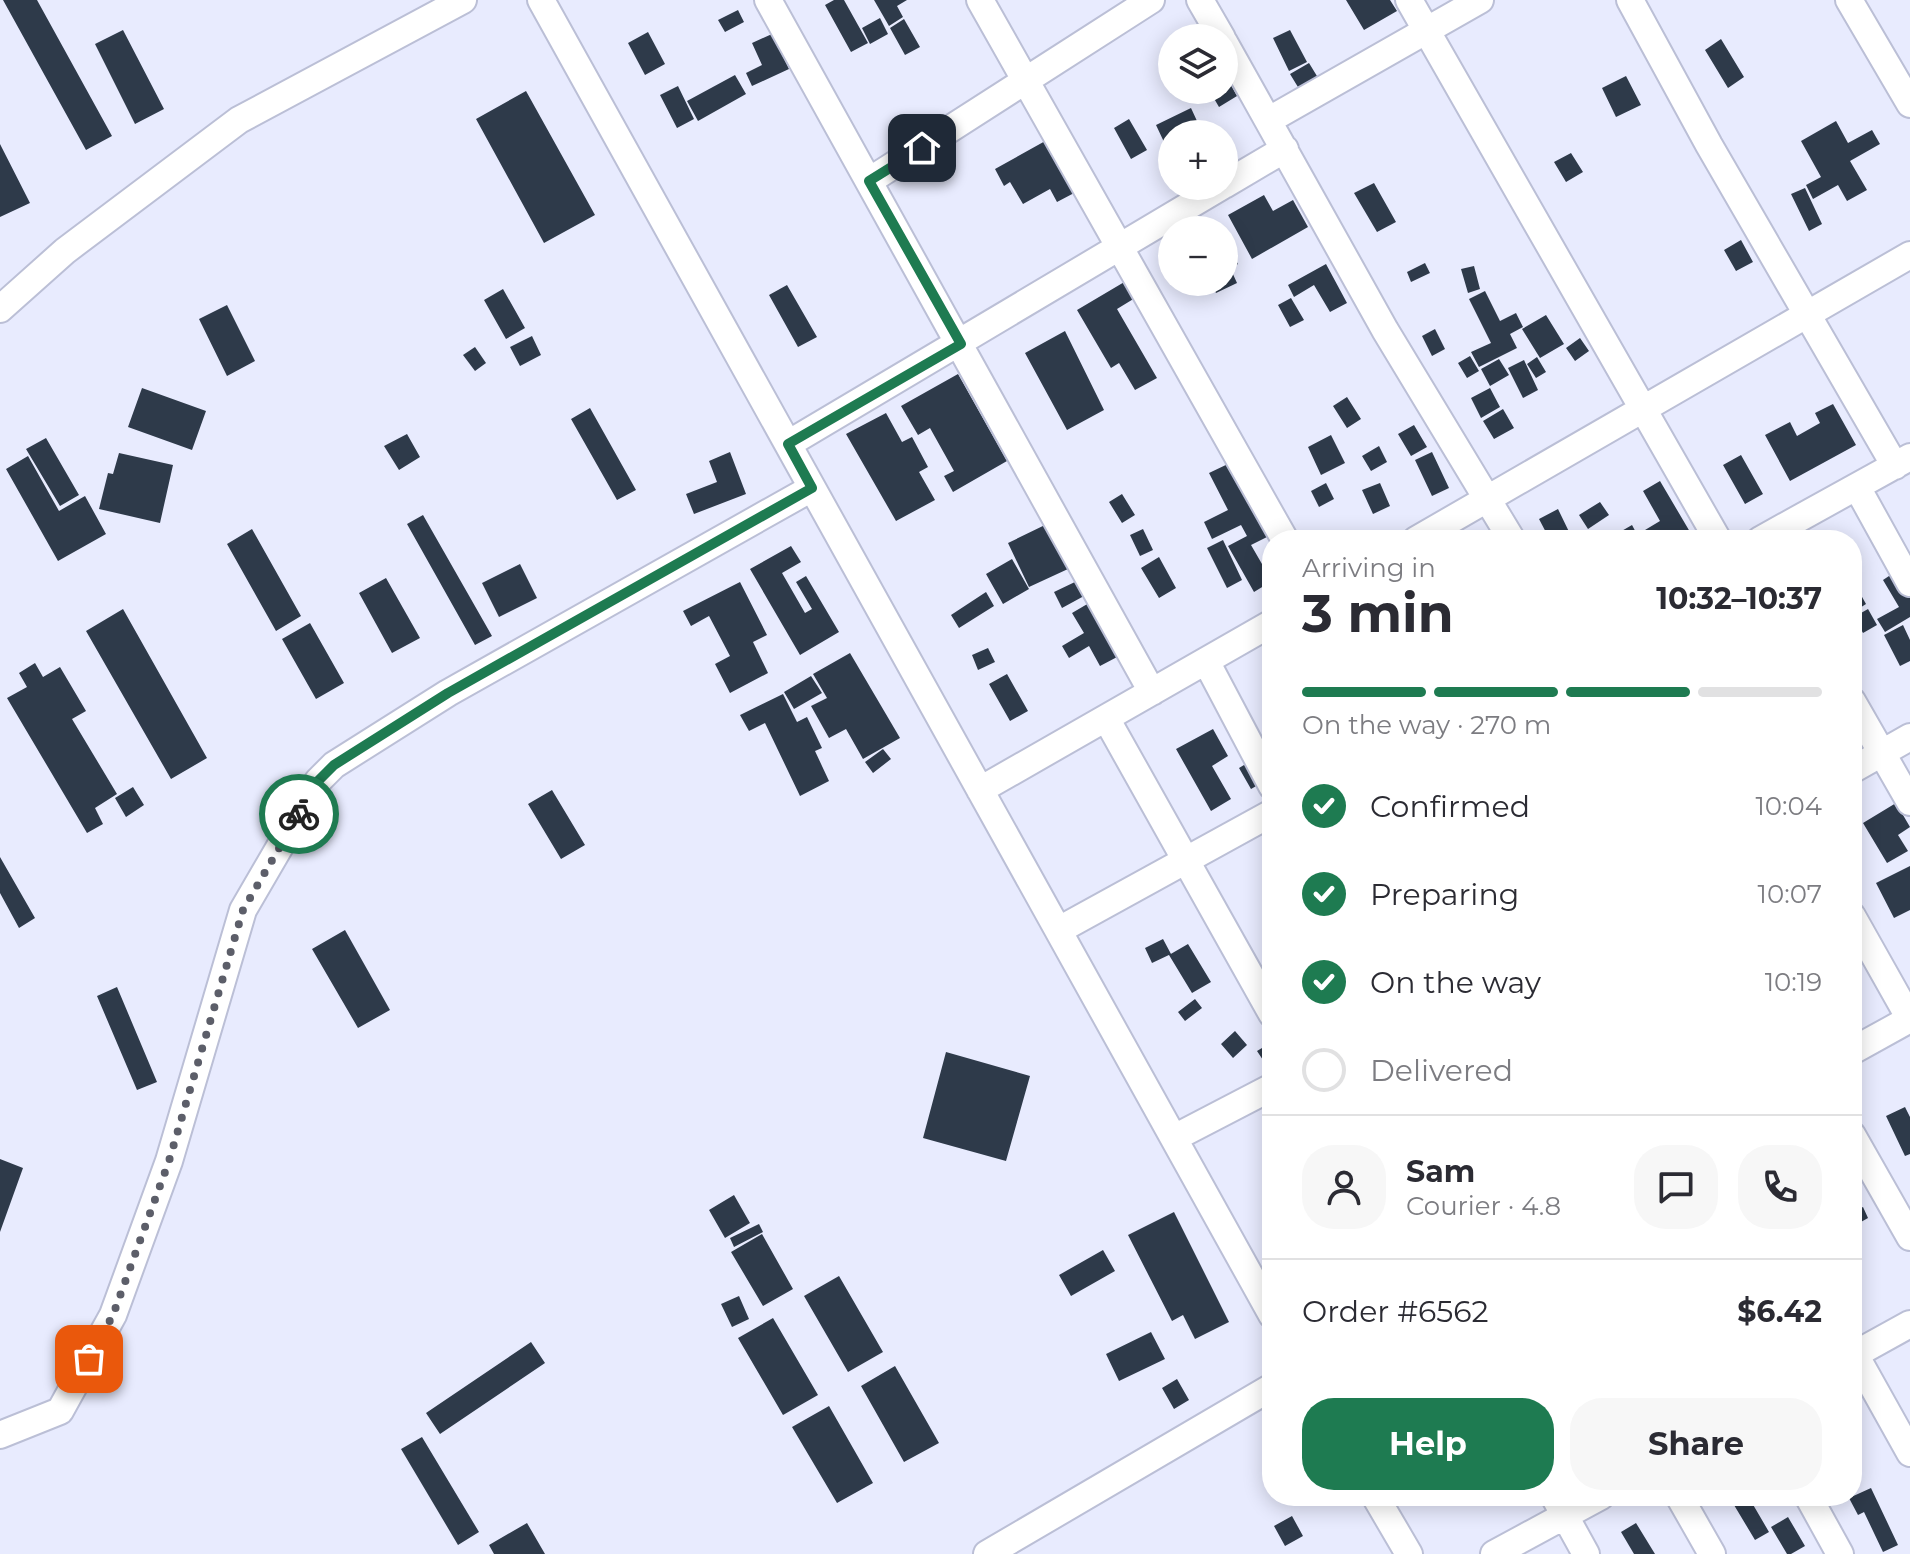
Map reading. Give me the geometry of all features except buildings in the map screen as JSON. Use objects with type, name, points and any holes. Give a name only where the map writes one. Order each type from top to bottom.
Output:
[{"type":"street","points":[[0,309],[65,251],[239,120],[463,0]]},
{"type":"street","points":[[541,0],[1262,1297]]},
{"type":"street","points":[[768,0],[1152,692]]},
{"type":"street","points":[[980,0],[1279,530]]},
{"type":"street","points":[[869,181],[1151,0]]},
{"type":"street","points":[[1200,0],[1214,24]]},
{"type":"street","points":[[1409,0],[1712,530]]},
{"type":"street","points":[[1269,120],[1480,0]]},
{"type":"street","points":[[1630,0],[1709,145],[1809,314],[1903,462],[1780,530]]},
{"type":"street","points":[[1849,0],[1910,104]]},
{"type":"street","points":[[1238,66],[1385,330],[1507,530]]},
{"type":"street","points":[[1238,176],[1285,149]]},
{"type":"street","points":[[788,444],[961,344],[1198,200]]},
{"type":"street","points":[[1433,530],[1910,255]]},
{"type":"street","points":[[1857,487],[1910,583]]},
{"type":"street","points":[[0,1435],[60,1411],[113,1315],[169,1161],[243,910],[318,781],[334,765],[448,693],[812,488]]},
{"type":"street","points":[[980,790],[1262,629]]},
{"type":"street","points":[[1206,661],[1262,767]]},
{"type":"street","points":[[1106,718],[1262,997]]},
{"type":"street","points":[[1862,718],[1910,802]]},
{"type":"street","points":[[1862,764],[1910,737]]},
{"type":"street","points":[[1059,930],[1262,819]]},
{"type":"street","points":[[1862,934],[1910,1019],[1862,1045]]},
{"type":"street","points":[[1174,1138],[1262,1092]]},
{"type":"street","points":[[1862,1153],[1910,1237]]},
{"type":"street","points":[[1862,1348],[1910,1324]]},
{"type":"street","points":[[1862,1369],[1910,1453]]},
{"type":"street","points":[[987,1554],[1262,1393]]},
{"type":"street","points":[[1381,1506],[1409,1554]]},
{"type":"street","points":[[1494,1554],[1560,1506],[1586,1554]]},
{"type":"street","points":[[1685,1506],[1712,1554]]},
{"type":"street","points":[[1814,1506],[1840,1554]]},
{"type":"way so far","points":[[89,1359],[113,1315],[169,1161],[243,910],[299,814]]},
{"type":"route","points":[[299,814],[318,781],[334,765],[448,693],[620,593],[812,488],[788,444],[961,344],[869,181],[922,148]]}]
